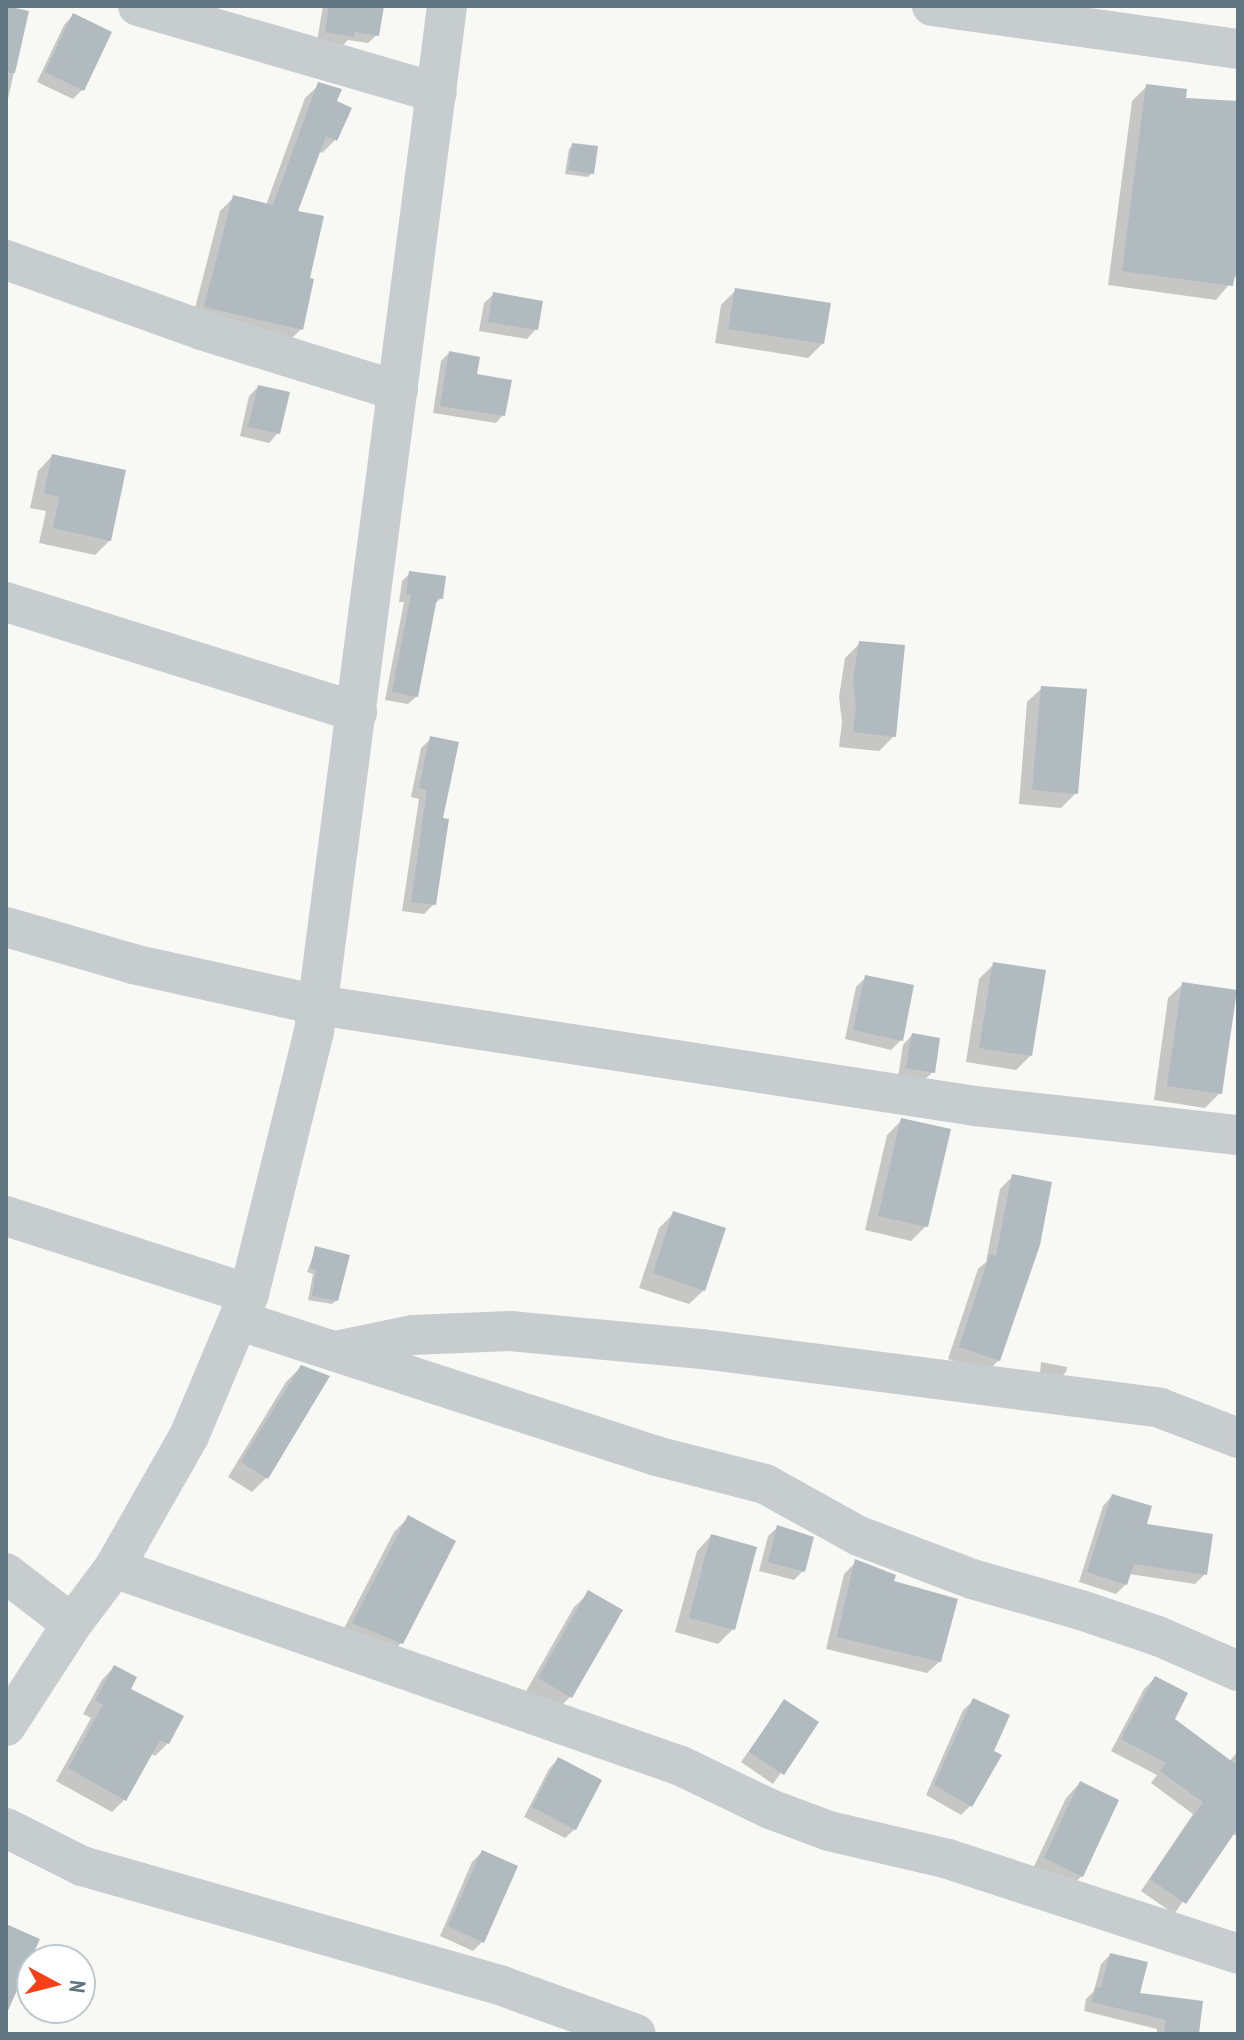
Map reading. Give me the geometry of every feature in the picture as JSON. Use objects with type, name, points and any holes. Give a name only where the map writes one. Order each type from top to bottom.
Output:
[{"type":"street","points":[[138,6],[437,93]]},
{"type":"street","points":[[6,1726],[72,1624],[114,1568],[189,1436],[244,1307],[318,1005],[447,6]]},
{"type":"street","points":[[932,6],[1238,49]]},
{"type":"street","points":[[6,260],[201,330],[398,391]]},
{"type":"street","points":[[6,602],[357,712]]},
{"type":"street","points":[[6,927],[133,964],[318,1005],[975,1106],[1238,1135]]},
{"type":"street","points":[[6,1216],[244,1307],[335,1351],[450,1392],[656,1456],[765,1484],[859,1536],[972,1579],[1158,1636],[1238,1671]]},
{"type":"street","points":[[335,1351],[413,1335],[510,1331],[702,1349],[1160,1408],[1238,1438]]},
{"type":"street","points":[[114,1568],[681,1766],[770,1809],[829,1831],[948,1859],[1238,1954]]},
{"type":"street","points":[[6,1573],[72,1624]]},
{"type":"street","points":[[6,1828],[82,1866],[502,1986],[636,2034]]},
{"type":"building","points":[[6,6],[29,11],[15,73],[6,72]]},
{"type":"building","points":[[329,6],[384,6],[379,36],[355,32],[354,37],[325,32]]},
{"type":"building","points":[[73,13],[112,32],[84,91],[45,72]]},
{"type":"building","points":[[318,82],[342,89],[337,101],[352,108],[337,141],[326,136],[298,211],[324,216],[310,278],[314,279],[303,330],[204,307],[233,195],[273,205]]},
{"type":"building","points":[[1146,84],[1187,89],[1186,98],[1238,101],[1238,275],[1235,274],[1233,286],[1122,271]]},
{"type":"building","points":[[572,143],[598,146],[594,174],[568,170]]},
{"type":"building","points":[[735,288],[831,303],[824,344],[728,329]]},
{"type":"building","points":[[493,292],[543,301],[538,330],[488,322]]},
{"type":"building","points":[[449,351],[480,357],[477,374],[512,380],[505,416],[440,406]]},
{"type":"building","points":[[258,385],[290,392],[280,434],[248,427]]},
{"type":"building","points":[[52,454],[126,470],[111,541],[53,528],[59,497],[44,493]]},
{"type":"building","points":[[409,571],[446,576],[443,599],[437,598],[418,697],[392,692],[411,595],[406,594]]},
{"type":"building","points":[[859,641],[905,645],[896,737],[853,732],[856,706],[853,681]]},
{"type":"building","points":[[1041,686],[1087,689],[1078,794],[1032,790]]},
{"type":"building","points":[[430,736],[459,742],[443,818],[449,819],[436,905],[411,902],[427,790],[419,788]]},
{"type":"building","points":[[993,962],[1046,970],[1032,1056],[979,1048]]},
{"type":"building","points":[[865,975],[914,985],[903,1041],[853,1030]]},
{"type":"building","points":[[1182,982],[1237,990],[1222,1094],[1167,1086]]},
{"type":"building","points":[[912,1033],[940,1038],[935,1073],[906,1068]]},
{"type":"building","points":[[901,1118],[951,1129],[928,1227],[878,1216]]},
{"type":"building","points":[[1012,1174],[1052,1182],[1040,1245],[1000,1361],[959,1347],[990,1254],[996,1256]]},
{"type":"building","points":[[673,1211],[726,1228],[705,1291],[653,1273]]},
{"type":"building","points":[[315,1246],[350,1255],[338,1301],[312,1296],[316,1270],[310,1268]]},
{"type":"building","points":[[301,1365],[330,1376],[268,1479],[241,1462]]},
{"type":"building","points":[[1112,1494],[1152,1506],[1147,1524],[1213,1534],[1207,1575],[1134,1564],[1127,1585],[1087,1572]]},
{"type":"building","points":[[408,1515],[456,1541],[403,1644],[352,1623]]},
{"type":"building","points":[[777,1525],[814,1537],[805,1572],[768,1562]]},
{"type":"building","points":[[711,1534],[757,1547],[735,1630],[689,1618]]},
{"type":"building","points":[[855,1559],[896,1575],[894,1581],[958,1599],[941,1662],[837,1637]]},
{"type":"building","points":[[588,1590],[623,1610],[572,1698],[538,1678]]},
{"type":"building","points":[[114,1665],[137,1677],[131,1689],[184,1716],[169,1744],[160,1740],[126,1801],[68,1768],[103,1705],[95,1701]]},
{"type":"building","points":[[1155,1676],[1188,1693],[1175,1719],[1238,1766],[1238,1828],[1186,1904],[1150,1879],[1203,1802],[1160,1771],[1166,1763],[1121,1739]]},
{"type":"building","points":[[973,1698],[1010,1715],[994,1751],[1002,1755],[972,1807],[934,1785]]},
{"type":"building","points":[[784,1699],[819,1722],[784,1775],[749,1752]]},
{"type":"building","points":[[558,1757],[602,1780],[576,1830],[532,1807]]},
{"type":"building","points":[[1080,1781],[1119,1800],[1083,1877],[1044,1858]]},
{"type":"building","points":[[482,1850],[518,1866],[484,1943],[448,1926]]},
{"type":"building","points":[[6,1924],[40,1939],[38,1944],[16,1944],[16,1993],[6,2015]]},
{"type":"building","points":[[1110,1953],[1148,1962],[1140,1993],[1203,2001],[1199,2034],[1164,2034],[1166,2020],[1092,2002],[1095,1987],[1101,1988]]}]
